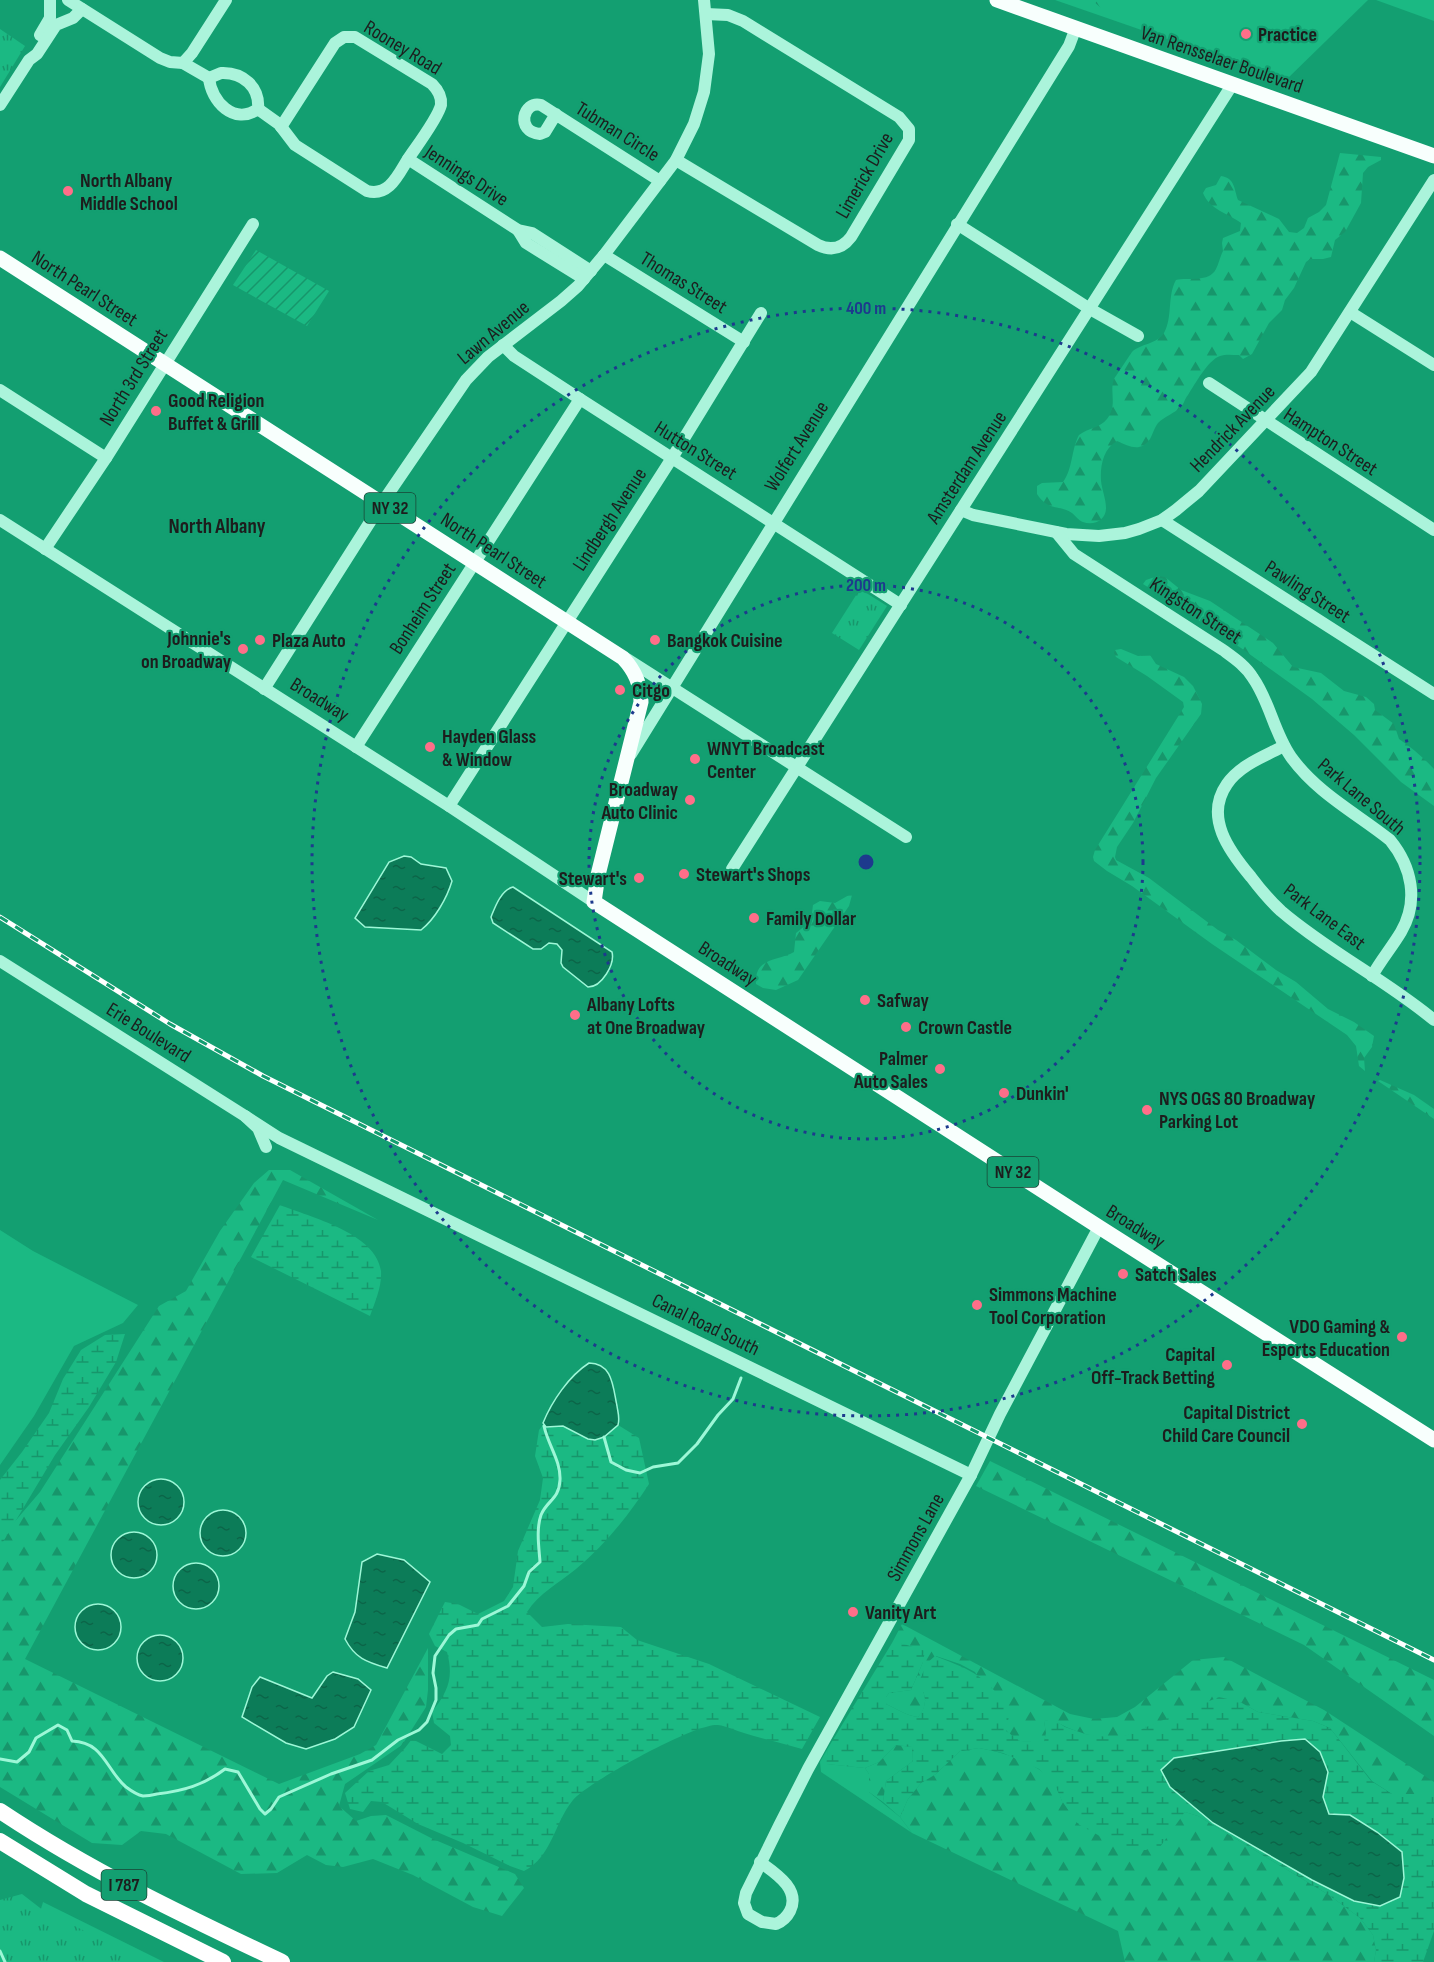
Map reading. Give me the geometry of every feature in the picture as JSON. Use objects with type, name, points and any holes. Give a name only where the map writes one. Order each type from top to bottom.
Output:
[{"type":"highway","name":"I 787","points":[[0,1811],[114,1880],[175,1912],[282,1962]]},
{"type":"highway","name":"I 787","points":[[0,1841],[86,1894],[224,1962]]},
{"type":"main road","name":"Van Rensselaer Boulevard","points":[[996,0],[1434,156]]},
{"type":"main road","name":"North Pearl Street","points":[[0,258],[616,652]]},
{"type":"main road","name":"NY 32","points":[[616,652],[633,670],[641,694],[638,719],[627,760]]},
{"type":"main road","name":"Wolfert Avenue","points":[[594,902],[598,875],[627,760]]},
{"type":"main road","name":"Broadway","points":[[594,902],[1434,1440]]},
{"type":"street","points":[[0,105],[29,60],[32,49],[49,20],[50,0]]},
{"type":"street","points":[[68,0],[164,61],[183,63],[209,78],[214,98],[225,110],[242,114],[253,113],[258,109],[257,94],[243,78],[226,73],[209,78]]},
{"type":"street","points":[[183,63],[226,0]]},
{"type":"street","name":"Lawn Avenue","points":[[264,689],[382,503],[466,380],[488,357],[561,301],[587,275],[676,160],[694,124],[704,92],[709,54],[704,0]]},
{"type":"street","points":[[29,60],[37,54],[56,25],[73,18],[82,9]]},
{"type":"street","name":"Limerick Drive","points":[[676,160],[818,245],[834,249],[846,244],[851,237],[909,140],[907,125],[899,117],[743,21],[728,15],[706,14]]},
{"type":"street","name":"Wolfert Avenue","points":[[627,760],[1069,46],[1075,30]]},
{"type":"street","name":"Rooney Road","points":[[281,127],[335,43],[344,37],[355,36],[432,84],[439,92],[440,110],[408,159]]},
{"type":"street","name":"Amsterdam Avenue","points":[[732,869],[1232,85]]},
{"type":"street","name":"Jennings Drive","points":[[258,109],[281,127],[295,145],[370,192],[381,192],[388,188],[408,159],[518,230],[526,243],[587,275]]},
{"type":"street","name":"Tubman Circle","points":[[556,114],[660,181]]},
{"type":"street","name":"Hendrick Avenue","points":[[961,510],[972,515],[1074,536],[1109,536],[1132,531],[1162,520],[1199,491],[1311,372],[1434,180]]},
{"type":"street","name":"North 3rd Street","points":[[45,549],[106,458],[253,224]]},
{"type":"street","points":[[957,224],[1090,309],[1138,336]]},
{"type":"street","name":"Thomas Street","points":[[604,255],[744,342]]},
{"type":"street","points":[[1350,312],[1434,365]]},
{"type":"street","name":"Lindbergh Avenue","points":[[449,806],[672,458],[761,313]]},
{"type":"street","name":"Hutton Street","points":[[503,345],[516,358],[901,605]]},
{"type":"street","name":"Hampton Street","points":[[1209,383],[1265,422],[1434,530]]},
{"type":"street","points":[[0,390],[106,458]]},
{"type":"street","name":"Bonheim Street","points":[[356,747],[580,399]]},
{"type":"street","name":"Pawling Street","points":[[1162,520],[1434,694]]},
{"type":"street","name":"Broadway","points":[[1,524],[45,549],[449,806],[594,902]]},
{"type":"street","name":"Kingston Street","points":[[1056,532],[1074,554],[1223,650],[1244,667],[1254,678],[1284,746]]},
{"type":"street","name":"North Pearl Street","points":[[616,652],[906,837]]},
{"type":"street","name":"Park Lane East","points":[[1284,746],[1241,770],[1227,785],[1220,798],[1218,816],[1224,838],[1246,872],[1280,910],[1434,1020]]},
{"type":"street","name":"Park Lane South","points":[[1284,746],[1302,772],[1316,786],[1390,840],[1408,868],[1412,897],[1409,914],[1401,932],[1372,976]]},
{"type":"street","name":"Erie Boulevard","points":[[0,961],[245,1116],[258,1128],[266,1147]]},
{"type":"street","name":"Canal Road South","points":[[245,1116],[279,1138],[971,1475]]},
{"type":"street","name":"Simmons Lane","points":[[760,1862],[782,1879],[792,1895],[792,1905],[788,1914],[776,1924],[767,1924],[753,1918],[745,1907],[746,1893],[760,1862],[808,1769],[971,1475],[1000,1414],[1099,1227]]},
{"type":"green space","points":[[1055,0],[1368,0],[1286,80]]},
{"type":"green space","points":[[1092,0],[1116,0],[1108,8],[1101,8]]},
{"type":"green space","points":[[1376,0],[1434,0],[1434,21]]},
{"type":"green space","points":[[0,29],[25,46],[0,87]]},
{"type":"green space","points":[[1340,153],[1381,157],[1381,160],[1368,167],[1363,173],[1361,203],[1345,232],[1335,240],[1331,257],[1310,259],[1306,262],[1282,310],[1269,323],[1252,354],[1243,359],[1239,355],[1222,355],[1215,358],[1202,373],[1181,407],[1158,423],[1150,439],[1142,446],[1134,447],[1117,441],[1112,444],[1102,464],[1101,475],[1106,505],[1102,519],[1091,523],[1083,522],[1067,510],[1050,506],[1041,500],[1037,494],[1037,486],[1042,483],[1063,482],[1069,471],[1079,435],[1107,419],[1113,404],[1114,379],[1132,352],[1161,337],[1164,333],[1176,280],[1203,278],[1213,273],[1223,251],[1223,238],[1240,231],[1241,223],[1214,207],[1206,199],[1203,193],[1206,188],[1216,185],[1221,176],[1226,177],[1233,185],[1238,200],[1279,219],[1289,232],[1297,233],[1304,228],[1308,218],[1326,205]]},
{"type":"green space","points":[[256,250],[329,291],[307,326],[233,285]]},
{"type":"green space","points":[[1158,576],[1165,577],[1181,590],[1210,601],[1273,643],[1293,667],[1321,673],[1344,691],[1366,697],[1374,704],[1375,710],[1394,724],[1399,739],[1434,769],[1434,806],[1401,782],[1354,735],[1312,699],[1241,648],[1143,584],[1146,580]]},
{"type":"green space","points":[[860,589],[887,606],[859,650],[832,633]]},
{"type":"green space","points":[[1121,649],[1138,656],[1150,655],[1156,664],[1184,677],[1193,686],[1202,704],[1201,714],[1156,778],[1133,823],[1117,847],[1116,860],[1149,878],[1218,930],[1296,982],[1328,1009],[1354,1022],[1374,1036],[1372,1047],[1364,1058],[1365,1071],[1359,1066],[1356,1046],[1347,1035],[1094,861],[1095,850],[1184,707],[1183,702],[1116,657],[1115,650]]},
{"type":"green space","points":[[852,895],[849,906],[798,980],[776,990],[763,988],[756,984],[756,975],[763,964],[794,952],[796,933],[811,921],[813,905],[820,901],[835,903]]},
{"type":"green space","points":[[1378,1081],[1414,1095],[1434,1109],[1434,1119]]},
{"type":"green space","points":[[269,1170],[290,1170],[378,1220],[283,1180],[25,1659],[279,1784],[360,1754],[376,1745],[428,1648],[426,1707],[402,1745],[345,1784],[339,1806],[356,1821],[371,1816],[386,1815],[433,1839],[515,1874],[524,1888],[502,1916],[473,1907],[413,1875],[373,1859],[343,1867],[326,1865],[307,1855],[277,1873],[241,1874],[166,1834],[141,1831],[122,1845],[92,1843],[0,1787],[0,1539],[40,1492],[159,1306],[186,1291],[220,1231],[254,1183]]},
{"type":"green space","points":[[280,1205],[340,1228],[367,1246],[376,1258],[381,1271],[379,1289],[370,1316],[251,1257]]},
{"type":"green space","points":[[0,1230],[33,1251],[138,1305],[123,1323],[74,1346],[34,1416],[0,1465]]},
{"type":"green space","points":[[125,1334],[116,1362],[89,1407],[55,1455],[0,1547],[0,1480],[49,1413],[63,1379],[81,1350],[105,1335]]},
{"type":"green space","points":[[543,1425],[563,1426],[597,1440],[618,1425],[639,1438],[649,1484],[624,1519],[597,1550],[543,1594],[527,1612],[542,1627],[568,1624],[621,1627],[637,1640],[709,1664],[820,1717],[802,1749],[718,1725],[689,1733],[643,1755],[599,1780],[573,1800],[541,1857],[524,1871],[418,1824],[382,1802],[371,1801],[363,1812],[350,1809],[345,1793],[369,1771],[389,1765],[412,1739],[442,1754],[451,1745],[450,1736],[434,1723],[432,1712],[446,1691],[450,1677],[449,1661],[447,1652],[435,1646],[429,1634],[445,1602],[458,1604],[478,1614],[504,1601],[513,1587],[518,1551],[540,1500],[543,1478],[535,1456],[539,1430]]},
{"type":"green space","points":[[990,1461],[1434,1680],[1434,1736],[1304,1645],[976,1486]]},
{"type":"green space","points":[[902,1624],[1070,1714],[1094,1719],[1117,1717],[1135,1707],[1193,1660],[1224,1657],[1324,1710],[1434,1782],[1434,1794],[1392,1794],[1372,1781],[1330,1728],[1313,1721],[1258,1712],[1240,1702],[1172,1718],[1119,1737],[1089,1735],[1053,1720],[1044,1721],[1046,1733],[1044,1743],[1020,1741],[1006,1730],[975,1672],[936,1656],[922,1688],[925,1696],[923,1710],[918,1717],[910,1715],[886,1704],[886,1697],[889,1693],[911,1690],[923,1662],[901,1643],[892,1643]]},
{"type":"green space","points":[[892,1643],[901,1643],[925,1651],[923,1662],[911,1690],[889,1693],[886,1697],[886,1704],[918,1717],[925,1701],[918,1684],[927,1663],[935,1656],[970,1671],[994,1690],[1010,1711],[1006,1731],[1020,1741],[1044,1742],[1046,1733],[1044,1721],[1053,1719],[1065,1727],[1085,1734],[1107,1737],[1127,1735],[1219,1697],[1240,1702],[1258,1712],[1313,1721],[1330,1728],[1371,1781],[1392,1794],[1434,1794],[1434,1931],[1423,1962],[1374,1962],[1376,1950],[1373,1935],[1360,1918],[1329,1895],[1198,1816],[1185,1812],[1160,1847],[1125,1850],[1078,1824],[1062,1801],[1055,1785],[1039,1769],[1003,1753],[979,1748],[960,1751],[936,1774],[921,1783],[908,1799],[900,1817],[883,1802],[886,1781],[913,1761],[912,1747],[896,1745],[879,1762],[865,1768],[826,1764],[828,1748]]},
{"type":"green space","points":[[896,1745],[912,1747],[913,1761],[886,1781],[883,1802],[869,1792],[869,1774],[865,1768],[879,1762]]},
{"type":"green space","points":[[828,1748],[827,1764],[865,1768],[869,1774],[869,1792],[900,1817],[912,1833],[821,1772],[820,1762]]},
{"type":"green space","points":[[979,1748],[1010,1756],[1040,1770],[1055,1784],[1062,1801],[1174,1825],[1185,1812],[1198,1816],[1329,1895],[1360,1918],[1373,1935],[1376,1950],[1374,1962],[1125,1962],[1118,1931],[912,1833],[900,1817],[908,1799],[921,1783],[936,1774],[960,1751]]},
{"type":"green space","points":[[22,1894],[44,1911],[148,1962],[0,1962],[0,1900]]},
{"type":"green space","points":[[43,1902],[164,1962],[58,1962],[33,1936]]},
{"type":"water","points":[[404,856],[411,857],[421,864],[446,868],[452,881],[444,901],[436,914],[421,930],[365,927],[355,918],[389,862]]},
{"type":"water","points":[[513,887],[612,952],[611,963],[603,979],[588,987],[563,967],[562,950],[557,944],[549,943],[541,949],[533,949],[493,923],[491,917],[499,899]]},
{"type":"water","points":[[589,1363],[603,1367],[611,1378],[619,1418],[618,1425],[604,1437],[595,1440],[588,1439],[563,1426],[546,1427],[543,1423],[562,1390]]},
{"type":"water","points":[[161,1479],[177,1486],[184,1502],[177,1518],[161,1525],[145,1518],[138,1502],[145,1486]]},
{"type":"water","points":[[223,1510],[239,1517],[246,1533],[239,1549],[223,1556],[207,1549],[200,1533],[207,1517]]},
{"type":"water","points":[[134,1532],[150,1539],[157,1555],[150,1571],[134,1578],[118,1571],[111,1555],[118,1539]]},
{"type":"water","points":[[377,1554],[404,1560],[430,1582],[387,1668],[362,1658],[353,1651],[345,1639],[355,1612],[362,1562]]},
{"type":"water","points":[[196,1563],[212,1570],[219,1586],[212,1602],[196,1609],[180,1602],[173,1586],[180,1570]]},
{"type":"water","points":[[98,1604],[114,1611],[121,1627],[114,1643],[98,1650],[82,1643],[75,1627],[82,1611]]},
{"type":"water","points":[[160,1635],[176,1642],[183,1658],[176,1674],[160,1681],[144,1674],[137,1658],[144,1642]]},
{"type":"water","points":[[333,1672],[358,1679],[371,1690],[354,1727],[335,1739],[306,1749],[286,1743],[242,1717],[252,1687],[260,1677],[312,1698],[327,1676]]},
{"type":"water","points":[[1305,1739],[1320,1752],[1328,1772],[1323,1797],[1329,1814],[1350,1815],[1377,1832],[1402,1852],[1404,1878],[1400,1897],[1380,1906],[1354,1901],[1312,1880],[1213,1823],[1170,1787],[1161,1770],[1174,1758]]},
{"type":"waterway","points":[[754,1354],[757,1344]]},
{"type":"waterway","points":[[604,1437],[611,1462],[626,1470],[640,1473],[653,1467],[678,1463],[697,1444],[733,1399],[741,1378]]},
{"type":"waterway","points":[[0,1759],[17,1762],[29,1752],[36,1738],[58,1725],[67,1730],[72,1741],[91,1746],[98,1752],[119,1780],[139,1795],[148,1796],[184,1789],[201,1783],[225,1769],[238,1772],[265,1814],[279,1797],[331,1774],[372,1760],[398,1740],[419,1730],[427,1722],[436,1700],[433,1673],[435,1656],[449,1635],[456,1629],[478,1625],[482,1619],[508,1606],[524,1586],[529,1572],[540,1562],[539,1520],[543,1510],[555,1496],[560,1480],[558,1466],[544,1426]]},
{"type":"waterway","points":[[0,1951],[5,1962]]},
{"type":"railway","points":[[0,917],[170,1024],[263,1076],[1434,1660]]},
{"type":"place","name":"Practice","points":[[1246,34]]},
{"type":"place","name":"North Albany Middle School","points":[[68,191]]},
{"type":"place","name":"Good Religion Buffet & Grill","points":[[156,411]]},
{"type":"place","name":"Plaza Auto","points":[[260,640]]},
{"type":"place","name":"Bangkok Cuisine","points":[[655,640]]},
{"type":"place","name":"Johnnie's on Broadway","points":[[243,649]]},
{"type":"place","name":"Citgo","points":[[620,690]]},
{"type":"place","name":"Hayden Glass & Window","points":[[430,747]]},
{"type":"place","name":"WNYT Broadcast Center","points":[[695,759]]},
{"type":"place","name":"Broadway Auto Clinic","points":[[690,800]]},
{"type":"place","name":"Stewart's Shops","points":[[684,874]]},
{"type":"place","name":"Stewart's","points":[[639,878]]},
{"type":"place","name":"Family Dollar","points":[[754,918]]},
{"type":"place","name":"Safway","points":[[865,1000]]},
{"type":"place","name":"Albany Lofts at One Broadway","points":[[575,1015]]},
{"type":"place","name":"Crown Castle","points":[[906,1027]]},
{"type":"place","name":"Palmer Auto Sales","points":[[940,1069]]},
{"type":"place","name":"Dunkin'","points":[[1004,1093]]},
{"type":"place","name":"NYS OGS 80 Broadway Parking Lot","points":[[1147,1110]]},
{"type":"place","name":"Satch Sales","points":[[1123,1274]]},
{"type":"place","name":"Simmons Machine Tool Corporation","points":[[977,1305]]},
{"type":"place","name":"VDO Gaming & Esports Education","points":[[1402,1337]]},
{"type":"place","name":"Capital Off-Track Betting","points":[[1227,1365]]},
{"type":"place","name":"Capital District Child Care Council","points":[[1302,1424]]},
{"type":"place","name":"Vanity Art","points":[[853,1612]]},
{"type":"district","name":"North Albany","points":[[217,526]]}]
